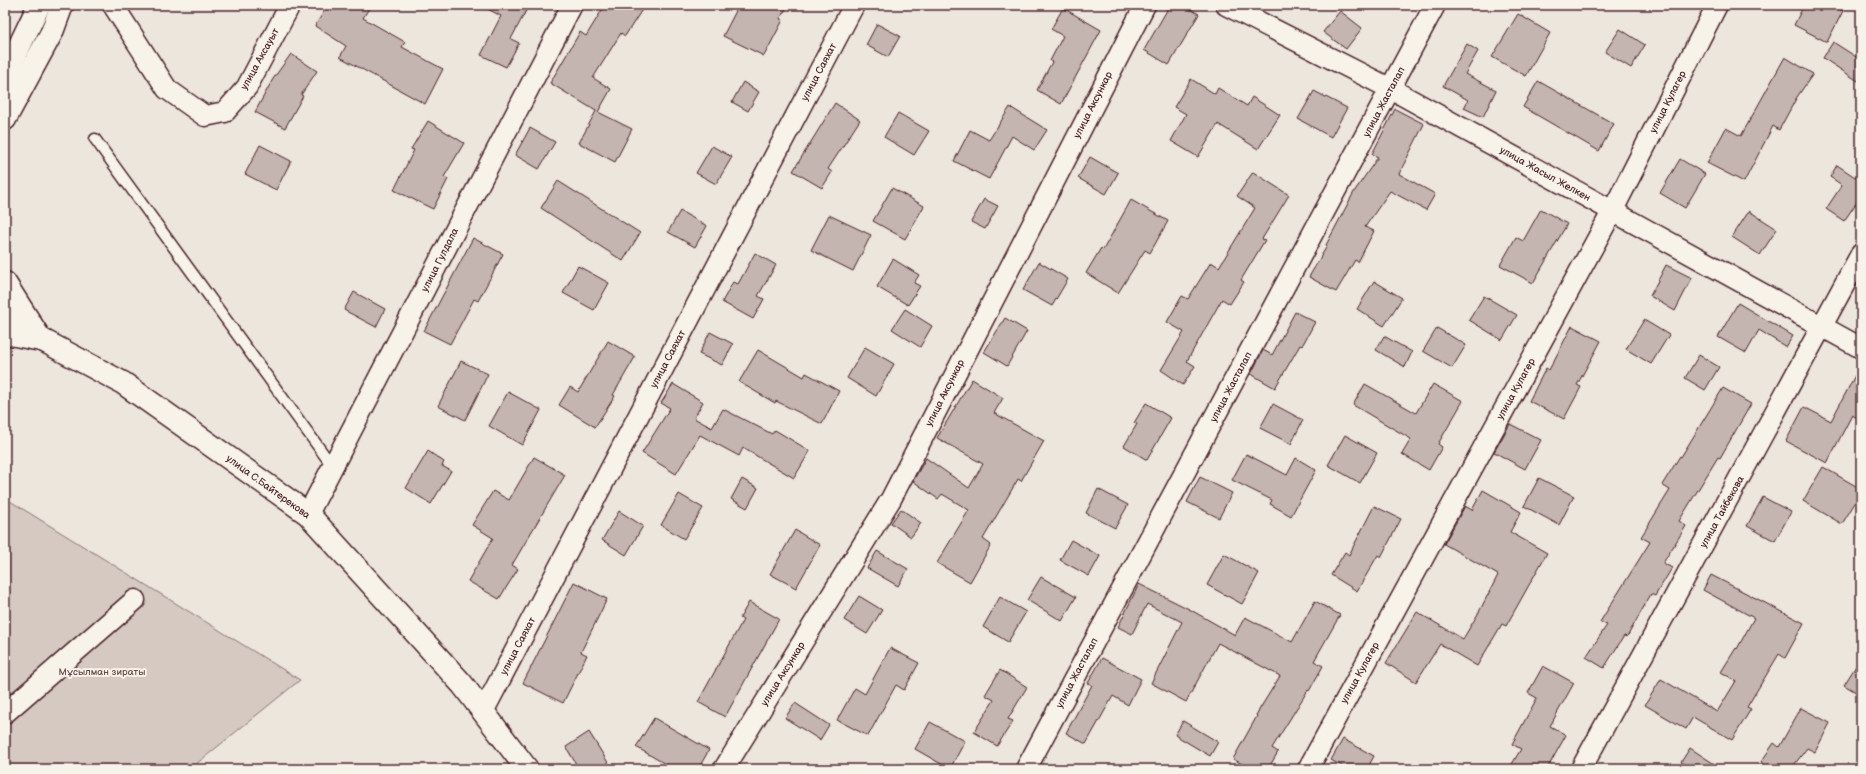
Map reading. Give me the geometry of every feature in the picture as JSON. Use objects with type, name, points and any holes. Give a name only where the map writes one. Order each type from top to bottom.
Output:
[{"type":"main road","points":[[5,76],[39,5]]},
{"type":"main road","points":[[5,119],[52,32],[62,5]]},
{"type":"main road","points":[[5,283],[41,340]]},
{"type":"main road","name":"улица С.Байтерекова","points":[[5,320],[123,383],[308,514],[462,684],[527,769]]},
{"type":"main road","points":[[5,333],[41,340]]},
{"type":"street","name":"улица Аксауыт","points":[[113,5],[167,89],[205,116],[225,112],[247,87],[290,5]]},
{"type":"street","name":"улица Гулдала","points":[[308,514],[572,5]]},
{"type":"street","name":"улица Саяхат","points":[[483,712],[854,5]]},
{"type":"street","name":"улица Аксункар","points":[[724,769],[891,499],[1144,5]]},
{"type":"street","name":"улица Жасыл Желкен","points":[[1226,5],[1391,89],[1822,328],[1861,348]]},
{"type":"street","name":"улица Жасталап","points":[[1026,769],[1435,5]]},
{"type":"street","name":"улица Кулагер","points":[[1308,769],[1612,212],[1717,5]]},
{"type":"street","name":"улица Тайбекова","points":[[1581,769],[1861,254]]},
{"type":"street","points":[[5,713],[135,600]]},
{"type":"lane","points":[[95,139],[333,466]]},
{"type":"green space","name":"Мұсылман зираты","points":[[5,498],[300,680],[190,769],[5,769]]},
{"type":"building","points":[[328,5],[371,5],[363,18],[405,42],[402,47],[443,69],[425,104],[340,57],[346,46],[315,26]]},
{"type":"building","points":[[480,5],[529,5],[511,39],[519,43],[506,67],[481,55],[501,16]]},
{"type":"building","points":[[605,5],[645,5],[625,36],[621,33],[593,78],[611,89],[598,112],[632,129],[615,162],[579,143],[596,111],[550,83],[580,32],[586,36]]},
{"type":"building","points":[[739,5],[788,5],[780,19],[783,20],[764,56],[723,36]]},
{"type":"building","points":[[1170,5],[1183,5],[1199,14],[1169,65],[1144,50]]},
{"type":"building","points":[[1804,5],[1831,5],[1843,11],[1827,42],[1794,25]]},
{"type":"building","points":[[1063,8],[1101,30],[1061,104],[1037,90],[1052,62],[1050,61],[1063,36],[1051,29]]},
{"type":"building","points":[[1340,11],[1362,28],[1346,49],[1323,32]]},
{"type":"building","points":[[1518,14],[1550,33],[1526,76],[1492,57]]},
{"type":"building","points":[[877,24],[900,36],[888,57],[866,45]]},
{"type":"building","points":[[1620,29],[1645,45],[1631,68],[1605,52]]},
{"type":"building","points":[[1833,42],[1861,60],[1861,83],[1823,58]]},
{"type":"building","points":[[1467,44],[1478,51],[1465,74],[1496,90],[1483,117],[1464,108],[1468,100],[1443,86]]},
{"type":"building","points":[[291,54],[317,71],[301,95],[303,96],[285,128],[255,112],[273,79]]},
{"type":"building","points":[[1785,57],[1813,74],[1797,97],[1779,130],[1773,126],[1744,182],[1707,163],[1726,128],[1741,136]]},
{"type":"building","points":[[1191,79],[1215,94],[1218,88],[1247,106],[1252,97],[1280,115],[1258,149],[1218,124],[1198,157],[1171,141],[1186,114],[1174,107]]},
{"type":"building","points":[[1538,81],[1614,124],[1599,151],[1523,107]]},
{"type":"building","points":[[743,82],[759,92],[748,111],[732,102]]},
{"type":"building","points":[[1314,91],[1347,108],[1331,137],[1298,119]]},
{"type":"building","points":[[835,103],[860,120],[828,169],[832,172],[822,188],[793,171]]},
{"type":"building","points":[[1010,107],[1047,130],[1034,150],[1012,136],[989,179],[954,161],[970,130],[989,140]]},
{"type":"building","points":[[1395,109],[1424,124],[1399,174],[1435,194],[1426,210],[1390,191],[1365,227],[1374,231],[1358,262],[1355,260],[1336,292],[1309,277],[1327,246],[1326,245],[1354,192],[1378,157],[1372,154]]},
{"type":"building","points":[[898,113],[929,131],[914,155],[884,137]]},
{"type":"building","points":[[428,121],[464,143],[444,177],[448,179],[433,209],[394,190],[414,150],[411,149]]},
{"type":"building","points":[[530,128],[555,142],[539,169],[515,155]]},
{"type":"building","points":[[260,145],[291,161],[276,190],[245,174]]},
{"type":"building","points":[[712,146],[732,157],[716,184],[696,173]]},
{"type":"building","points":[[1090,157],[1118,173],[1106,194],[1078,178]]},
{"type":"building","points":[[1680,159],[1705,174],[1685,208],[1660,193]]},
{"type":"building","points":[[1837,165],[1861,181],[1861,196],[1844,221],[1826,209],[1842,185],[1830,177]]},
{"type":"building","points":[[1253,172],[1289,195],[1262,239],[1265,240],[1241,280],[1244,282],[1230,304],[1222,299],[1187,361],[1195,366],[1183,385],[1161,370],[1184,332],[1167,322],[1182,296],[1188,299],[1211,262],[1219,267],[1255,208],[1237,196]]},
{"type":"building","points":[[558,181],[640,233],[623,261],[541,208]]},
{"type":"building","points":[[892,188],[924,206],[905,239],[873,221]]},
{"type":"building","points":[[984,199],[998,206],[985,229],[971,222]]},
{"type":"building","points":[[1131,200],[1168,221],[1150,253],[1145,250],[1118,293],[1086,273],[1101,248],[1103,250]]},
{"type":"building","points":[[1541,209],[1567,224],[1533,283],[1500,265],[1516,237],[1523,241]]},
{"type":"building","points":[[680,211],[707,226],[695,247],[668,232]]},
{"type":"building","points":[[1749,211],[1777,229],[1760,255],[1732,237]]},
{"type":"building","points":[[829,215],[871,235],[853,271],[811,250]]},
{"type":"building","points":[[473,238],[503,254],[478,301],[474,299],[450,344],[424,331]]},
{"type":"building","points":[[755,253],[776,265],[758,296],[764,299],[753,319],[722,302],[733,282],[738,284]]},
{"type":"building","points":[[893,259],[919,275],[914,283],[920,286],[908,305],[877,287]]},
{"type":"building","points":[[1039,262],[1068,279],[1052,306],[1023,290]]},
{"type":"building","points":[[1666,265],[1692,278],[1675,311],[1650,296]]},
{"type":"building","points":[[578,266],[609,283],[594,310],[563,293]]},
{"type":"building","points":[[1374,281],[1402,298],[1384,326],[1357,309]]},
{"type":"building","points":[[354,292],[385,309],[376,327],[344,310]]},
{"type":"building","points":[[1484,296],[1517,315],[1502,340],[1469,320]]},
{"type":"building","points":[[1738,303],[1793,336],[1786,347],[1759,330],[1746,353],[1718,337]]},
{"type":"building","points":[[905,309],[932,326],[920,347],[892,329]]},
{"type":"building","points":[[1295,312],[1315,322],[1302,346],[1300,345],[1275,388],[1251,374],[1263,350],[1272,355]]},
{"type":"building","points":[[1005,318],[1027,331],[1007,366],[984,352]]},
{"type":"building","points":[[1644,320],[1669,335],[1651,364],[1626,349]]},
{"type":"building","points":[[1572,326],[1601,341],[1577,385],[1581,387],[1564,419],[1529,401],[1546,368],[1549,370]]},
{"type":"building","points":[[1437,328],[1466,345],[1452,368],[1423,351]]},
{"type":"building","points":[[710,332],[733,344],[722,365],[699,354]]},
{"type":"building","points":[[1384,336],[1412,352],[1405,367],[1376,350]]},
{"type":"building","points":[[608,341],[635,357],[613,395],[615,396],[595,427],[559,405],[570,387],[578,392]]},
{"type":"building","points":[[865,347],[894,364],[876,396],[847,378]]},
{"type":"building","points":[[758,350],[804,377],[806,373],[839,391],[822,424],[776,401],[775,403],[739,382]]},
{"type":"building","points":[[1699,355],[1719,367],[1705,390],[1685,378]]},
{"type":"building","points":[[461,361],[488,374],[465,420],[438,406]]},
{"type":"building","points":[[1861,364],[1861,420],[1852,415],[1827,463],[1786,441],[1804,407],[1831,421]]},
{"type":"building","points":[[972,379],[1003,398],[994,413],[1044,441],[1021,481],[1018,479],[983,539],[991,545],[970,582],[937,563],[969,510],[942,494],[938,499],[913,481],[926,458],[969,488],[983,464],[937,438]]},
{"type":"building","points":[[673,384],[703,402],[694,418],[712,428],[723,409],[772,434],[775,430],[810,451],[794,478],[743,448],[739,456],[700,435],[676,474],[642,453],[670,408],[661,403]]},
{"type":"building","points":[[1365,384],[1416,413],[1433,384],[1463,401],[1438,444],[1442,447],[1429,470],[1402,454],[1411,439],[1353,405]]},
{"type":"building","points":[[1723,388],[1751,404],[1720,458],[1718,457],[1679,521],[1686,526],[1663,563],[1672,568],[1655,596],[1651,594],[1627,637],[1624,636],[1604,668],[1586,657],[1607,625],[1600,622],[1650,542],[1641,537],[1670,490],[1662,485]]},
{"type":"building","points":[[508,392],[541,410],[522,445],[489,426]]},
{"type":"building","points":[[1146,403],[1171,418],[1147,460],[1124,446],[1137,424],[1134,423]]},
{"type":"building","points":[[1273,404],[1303,420],[1291,444],[1260,428]]},
{"type":"building","points":[[1510,424],[1541,440],[1525,469],[1494,452]]},
{"type":"building","points":[[1345,435],[1377,453],[1360,483],[1328,465]]},
{"type":"building","points":[[428,451],[444,462],[442,466],[451,471],[431,504],[406,488]]},
{"type":"building","points":[[1246,454],[1287,475],[1296,458],[1316,470],[1291,516],[1270,504],[1272,500],[1232,480]]},
{"type":"building","points":[[534,457],[565,475],[512,565],[518,569],[499,599],[468,581],[493,538],[472,525],[493,491],[509,500]]},
{"type":"building","points":[[1823,467],[1861,489],[1861,493],[1842,524],[1803,501]]},
{"type":"building","points":[[1200,477],[1232,493],[1219,518],[1187,502]]},
{"type":"building","points":[[1539,478],[1574,496],[1559,525],[1524,506]]},
{"type":"building","points":[[742,479],[758,488],[747,508],[731,499]]},
{"type":"building","points":[[1098,489],[1128,505],[1115,528],[1086,513]]},
{"type":"building","points":[[1483,490],[1521,512],[1510,532],[1547,553],[1506,626],[1502,624],[1477,666],[1440,644],[1416,682],[1386,663],[1417,612],[1463,639],[1498,575],[1444,544],[1465,506],[1472,510]]},
{"type":"building","points":[[679,494],[703,508],[684,539],[661,525]]},
{"type":"building","points":[[1763,497],[1791,512],[1775,541],[1747,526]]},
{"type":"building","points":[[1374,506],[1401,519],[1381,557],[1378,555],[1357,591],[1331,575],[1345,552],[1349,555]]},
{"type":"building","points":[[901,509],[921,523],[911,537],[891,523]]},
{"type":"building","points":[[619,511],[643,526],[626,555],[602,540]]},
{"type":"building","points":[[795,530],[820,545],[796,588],[770,574]]},
{"type":"building","points":[[1071,540],[1100,556],[1089,576],[1060,560]]},
{"type":"building","points":[[877,551],[908,569],[898,586],[867,568]]},
{"type":"building","points":[[1224,554],[1259,573],[1242,604],[1207,585]]},
{"type":"building","points":[[1711,575],[1804,623],[1785,658],[1779,654],[1747,707],[1751,709],[1732,740],[1693,717],[1686,729],[1645,705],[1661,679],[1717,712],[1736,681],[1721,672],[1736,648],[1737,649],[1754,618],[1703,590]]},
{"type":"building","points":[[1041,577],[1076,597],[1062,621],[1027,600]]},
{"type":"building","points":[[574,582],[607,599],[581,652],[587,655],[563,703],[523,683]]},
{"type":"building","points":[[1139,584],[1189,609],[1235,635],[1245,617],[1292,642],[1315,601],[1340,615],[1314,661],[1323,666],[1309,691],[1308,690],[1272,748],[1278,752],[1268,769],[1251,769],[1233,759],[1257,716],[1256,715],[1280,676],[1218,643],[1186,702],[1151,683],[1182,622],[1147,604],[1132,634],[1118,627]]},
{"type":"building","points":[[859,596],[882,610],[867,634],[844,620]]},
{"type":"building","points":[[1000,597],[1026,612],[1008,642],[983,627]]},
{"type":"building","points":[[749,602],[779,619],[725,717],[698,702],[743,620],[740,618]]},
{"type":"building","points":[[890,648],[919,663],[904,690],[896,685],[868,736],[837,720],[855,688],[865,694]]},
{"type":"building","points":[[1102,658],[1141,679],[1128,705],[1113,696],[1086,744],[1066,733],[1092,685],[1088,683]]},
{"type":"building","points":[[1861,658],[1861,695],[1844,685]]},
{"type":"building","points":[[1543,666],[1574,683],[1550,726],[1566,735],[1547,769],[1509,769],[1521,749],[1512,744],[1537,698],[1528,693]]},
{"type":"building","points":[[1000,670],[1027,687],[1008,719],[1013,721],[997,746],[974,732],[994,700],[985,695]]},
{"type":"building","points":[[795,703],[829,725],[820,740],[785,718]]},
{"type":"building","points":[[1801,708],[1830,723],[1815,752],[1807,748],[1791,769],[1771,769],[1761,762],[1774,743],[1779,747]]},
{"type":"building","points":[[654,718],[709,750],[698,769],[674,769],[636,747]]},
{"type":"building","points":[[1183,721],[1218,742],[1210,756],[1175,735]]},
{"type":"building","points":[[930,722],[965,741],[950,769],[915,749]]},
{"type":"building","points":[[589,732],[612,769],[579,769],[566,747]]},
{"type":"building","points":[[1343,739],[1374,756],[1367,769],[1347,769],[1331,760]]},
{"type":"building","points":[[1690,748],[1722,769],[1692,769],[1681,762]]}]
